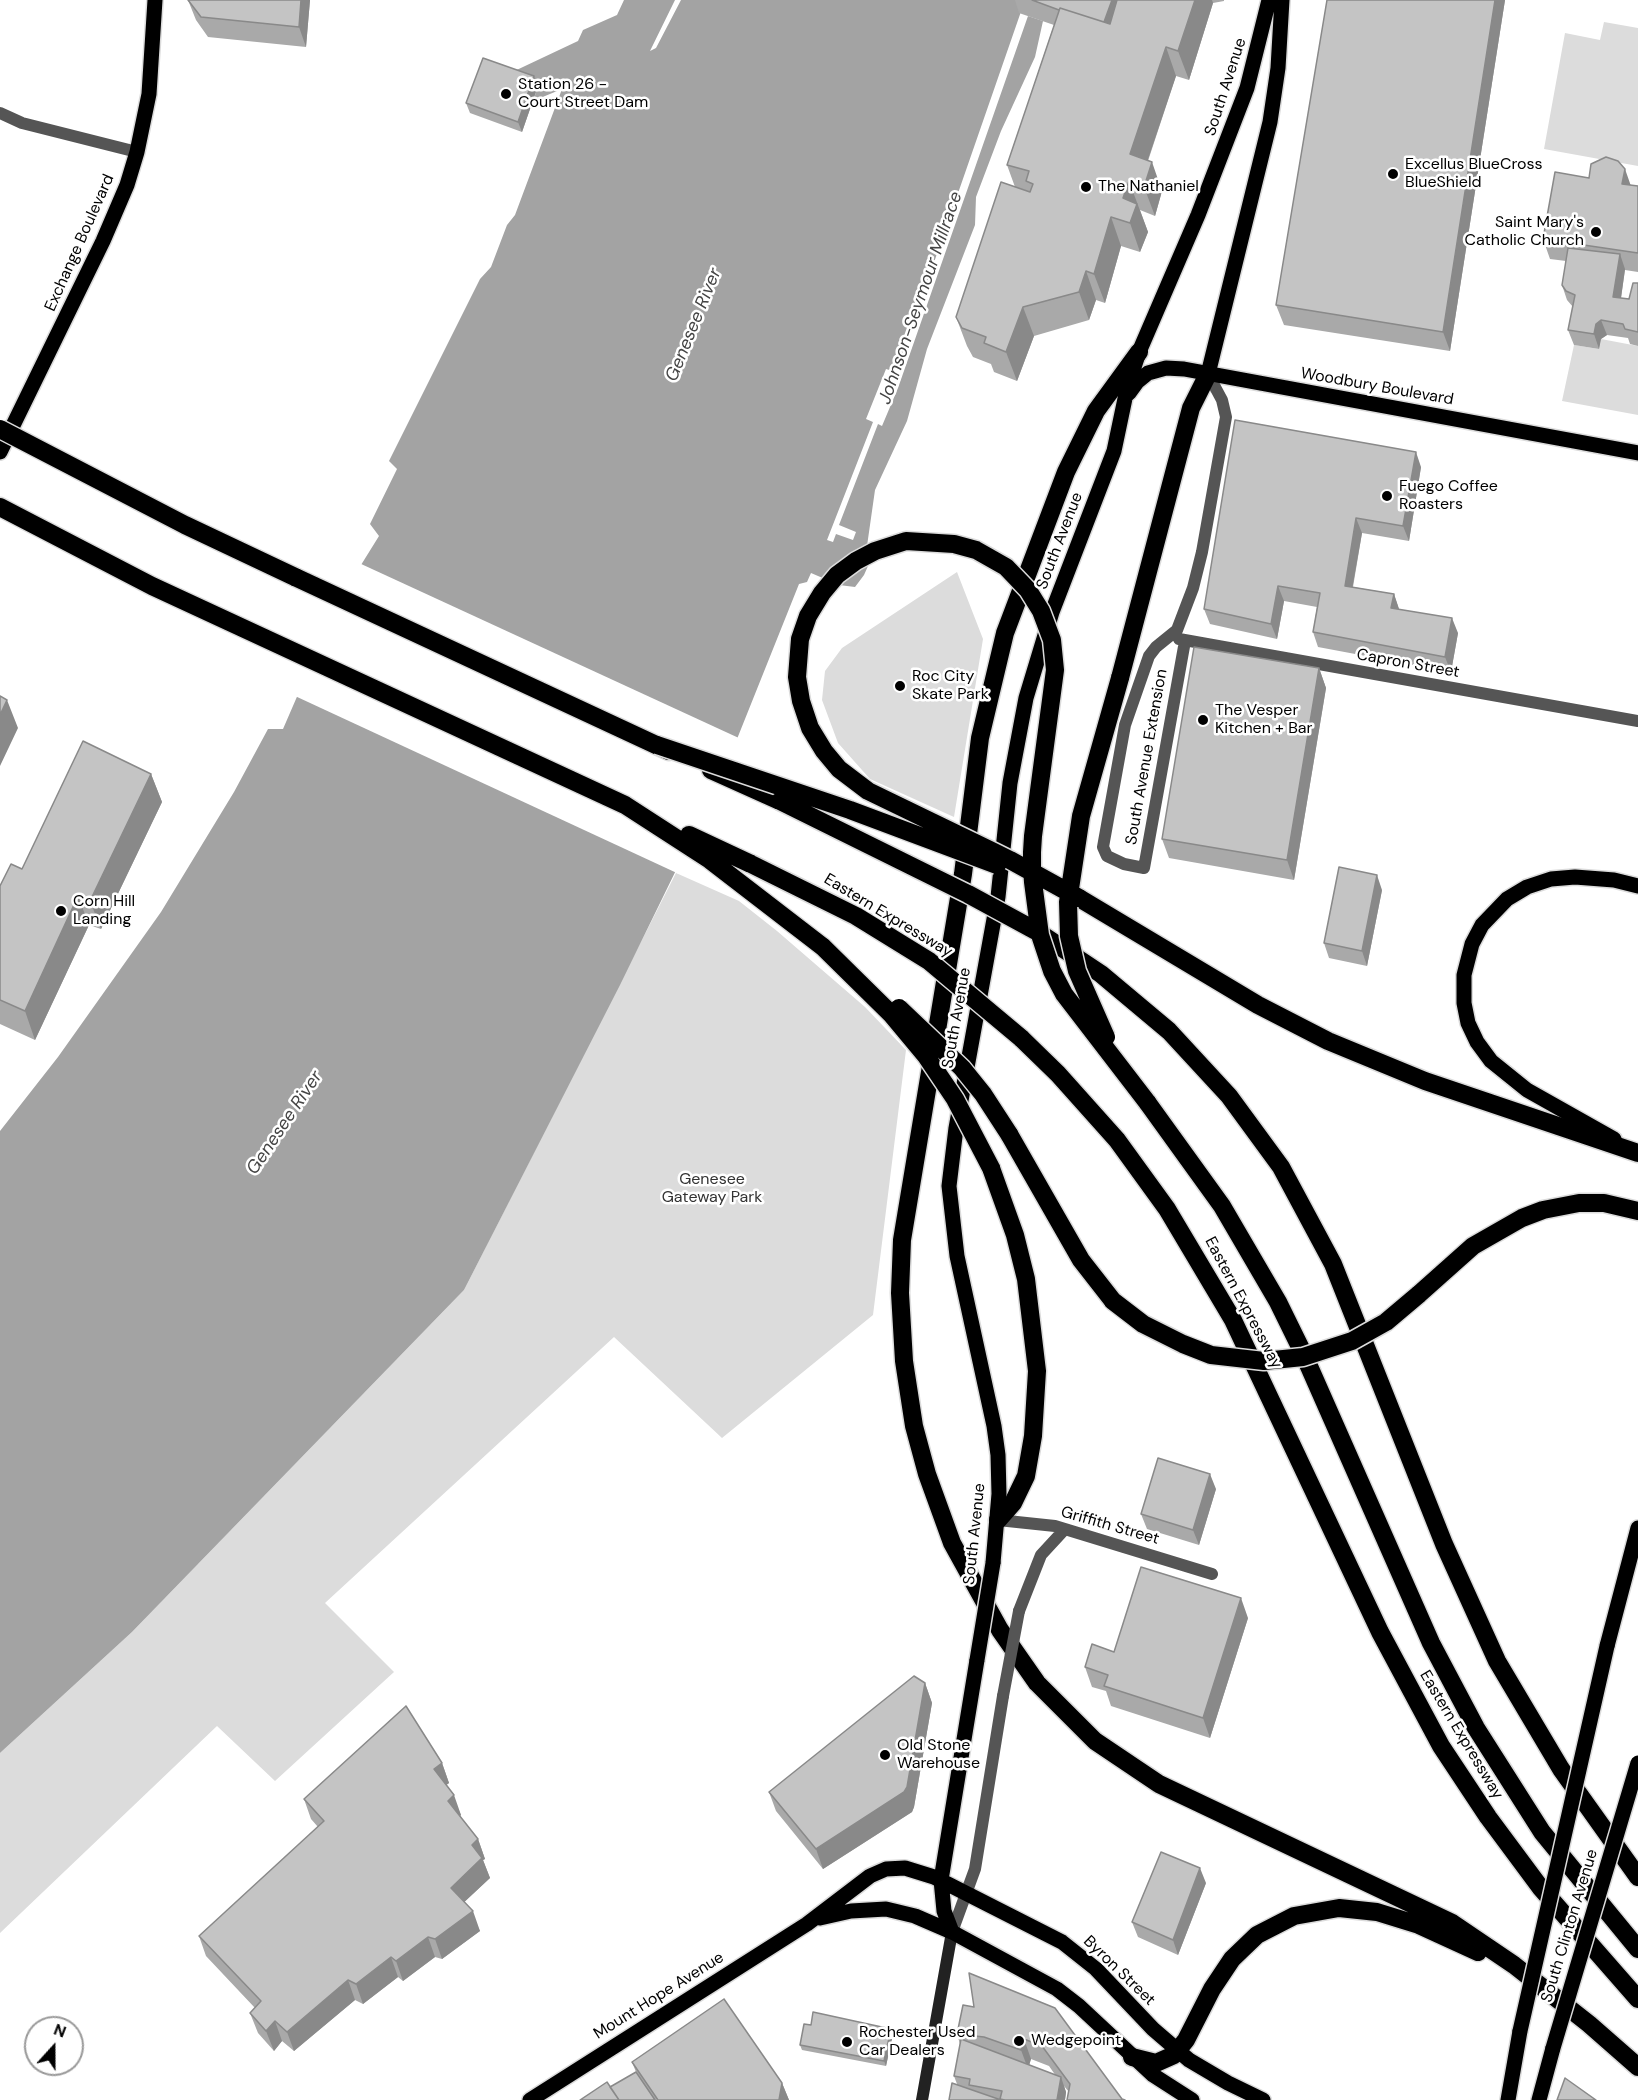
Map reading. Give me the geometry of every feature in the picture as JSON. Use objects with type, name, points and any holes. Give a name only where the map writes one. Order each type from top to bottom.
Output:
[{"type":"highway","points":[[1139,352],[1096,411],[1066,472],[1019,591],[989,695],[976,761],[963,874],[902,1240],[900,1293],[902,1344],[918,1442],[940,1512],[981,1600],[1032,1677],[1095,1741],[1132,1768],[1166,1787],[1452,1923],[1489,1946],[1543,1987],[1638,2067]]},
{"type":"highway","points":[[1147,1102],[1109,1043],[1090,1005],[1077,971],[1068,924],[1070,882],[1077,831],[1191,408],[1208,374]]},
{"type":"highway","points":[[0,429],[214,539],[857,839],[1038,932],[1101,974],[1169,1031],[1230,1096],[1281,1167],[1333,1264],[1444,1544],[1497,1661],[1561,1769],[1638,1877]]},
{"type":"highway","points":[[0,507],[152,586],[625,805],[720,867],[823,947],[941,1046],[983,1094],[1009,1134],[1081,1260],[1113,1301],[1143,1324],[1183,1344],[1211,1355],[1264,1361],[1303,1357],[1352,1341],[1386,1322],[1473,1246],[1522,1218],[1579,1203],[1604,1203],[1638,1211]]},
{"type":"highway","points":[[1638,1152],[1425,1081],[1344,1048],[1258,1005],[1040,876],[1030,871],[1010,860],[994,852],[868,791],[839,769],[824,751],[810,728],[801,701],[797,671],[800,639],[808,616],[822,592],[837,575],[875,551],[906,542],[954,543],[987,555],[1006,567],[1028,590],[1041,610],[1052,640],[1055,670],[1033,836],[1032,868],[1033,875],[1033,882],[1038,923],[1047,959],[1064,994],[1147,1102],[1222,1206],[1283,1311],[1427,1634],[1481,1737],[1542,1832],[1638,1949]]},
{"type":"highway","points":[[657,745],[872,818],[1079,898]]},
{"type":"highway","name":"Eastern Expressway","points":[[625,805],[799,886],[884,933],[964,987],[1058,1074],[1116,1140],[1167,1209],[1233,1320],[1380,1632],[1441,1746],[1488,1817],[1540,1887],[1638,1999]]},
{"type":"highway","points":[[823,947],[891,1014],[926,1056],[960,1107],[991,1168],[1008,1215],[1026,1279],[1037,1371],[1033,1436],[1026,1476],[1018,1495],[998,1520]]},
{"type":"highway","points":[[1132,2057],[1156,2063],[1168,2060],[1192,2030],[1218,1978],[1240,1950],[1274,1925],[1315,1911],[1357,1909],[1404,1919],[1463,1944],[1543,1987]]},
{"type":"main road","name":"Exchange Boulevard","points":[[0,452],[113,221],[137,152],[149,94],[155,0]]},
{"type":"main road","name":"South Avenue","points":[[922,2100],[952,1932],[944,1911],[941,1880],[998,1520],[999,1469],[994,1426],[957,1256],[950,1214],[949,1186],[952,1149],[998,897],[1010,783],[1026,698],[1052,612],[1114,451],[1124,404],[1139,352],[1237,117],[1254,66],[1269,0]]},
{"type":"main road","points":[[1208,374],[1270,122],[1278,68],[1282,0]]},
{"type":"main road","name":"Woodbury Boulevard","points":[[1124,404],[1137,382],[1157,370],[1174,368],[1638,453]]},
{"type":"main road","points":[[1638,886],[1601,878],[1562,877],[1539,882],[1516,892],[1489,915],[1476,934],[1466,966],[1464,983],[1466,1012],[1472,1032],[1483,1050],[1501,1070],[1544,1101],[1638,1152]]},
{"type":"main road","points":[[1508,2100],[1520,2031],[1607,1647],[1638,1528]]},
{"type":"main road","name":"South Clinton Avenue","points":[[1539,2100],[1638,1763]]},
{"type":"main road","name":"Mount Hope Avenue","points":[[530,2100],[807,1924],[870,1876],[886,1869],[914,1869],[941,1880]]},
{"type":"main road","name":"Byron Street","points":[[941,1880],[1073,1950],[1096,1969],[1153,2029],[1177,2050],[1216,2077],[1263,2100]]},
{"type":"main road","name":"Mount Hope Avenue","points":[[807,1924],[838,1913],[886,1909],[915,1916],[952,1932]]},
{"type":"main road","points":[[952,1932],[1057,1989],[1079,2006],[1132,2057],[1164,2083],[1192,2100]]},
{"type":"street","points":[[0,113],[22,123],[137,152]]},
{"type":"street","name":"South Avenue Extension","points":[[1185,641],[1144,868],[1124,864],[1107,856],[1103,847],[1125,725],[1152,651],[1173,636],[1183,617],[1199,564],[1226,417],[1222,400],[1208,374]]},
{"type":"street","name":"Capron Street","points":[[1173,636],[1185,641],[1638,722]]},
{"type":"street","name":"Griffith Street","points":[[998,1520],[1043,1524],[1065,1529],[1212,1574]]},
{"type":"street","name":"South Avenue","points":[[952,1932],[977,1860],[1018,1611],[1041,1555],[1065,1529]]},
{"type":"green space","points":[[1604,22],[1638,28],[1638,166],[1544,149],[1565,33],[1600,40]]},
{"type":"green space","points":[[1601,339],[1638,346],[1638,415],[1562,401],[1574,345],[1599,349]]},
{"type":"green space","name":"Roc City Skate Park","points":[[957,572],[983,639],[954,817],[870,779],[838,743],[822,700],[825,671],[842,648]]},
{"type":"green space","name":"Genesee Gateway Park","points":[[676,873],[739,901],[865,1007],[906,1050],[873,1315],[722,1438],[614,1337],[325,1603],[394,1672],[275,1781],[217,1726],[0,1933],[0,1753],[132,1632],[464,1290]]},
{"type":"water","points":[[624,0],[675,0],[650,51],[656,48],[681,0],[1025,0],[896,372],[886,369],[866,419],[873,422],[827,540],[833,542],[836,534],[853,540],[856,532],[839,525],[878,424],[882,426],[898,388],[1028,16],[1043,21],[1035,57],[1001,131],[976,197],[975,225],[927,349],[907,421],[875,490],[867,546],[868,566],[855,587],[839,585],[811,573],[807,582],[799,584],[723,774],[620,985],[464,1290],[132,1632],[0,1753],[0,1131],[58,1057],[161,912],[234,792],[268,729],[283,729],[338,602],[379,536],[370,524],[397,469],[389,461],[480,279],[491,267],[507,225],[515,215],[562,89],[533,101],[538,86],[506,75],[578,41],[583,30],[617,15]]},
{"type":"pier","points":[[359,563],[741,739],[679,874],[295,696],[336,601]]},
{"type":"building","points":[[188,0],[301,0],[299,27],[201,17]]},
{"type":"building","points":[[1032,0],[1112,0],[1104,22]]},
{"type":"building","name":"The Nathaniel","points":[[1117,0],[1195,0],[1178,51],[1166,47],[1130,154],[1152,162],[1144,187],[1129,181],[1123,198],[1137,204],[1130,223],[1111,217],[1094,274],[1086,271],[1079,292],[1023,307],[1006,352],[984,343],[986,337],[962,328],[956,317],[1001,182],[1030,192],[1033,184],[1026,181],[1029,171],[1007,165],[1060,8],[1110,24]]},
{"type":"building","name":"Excellus BlueCross BlueShield","points":[[1327,0],[1495,0],[1443,332],[1276,305]]},
{"type":"building","name":"Station 26 - Court Street Dam","points":[[483,58],[534,76],[518,122],[466,103]]},
{"type":"building","name":"Saint Mary's Catholic Church","points":[[1606,157],[1618,161],[1625,169],[1622,184],[1638,186],[1638,253],[1543,239],[1555,172],[1589,178],[1591,164]]},
{"type":"building","points":[[1568,248],[1620,254],[1613,297],[1629,299],[1633,283],[1638,283],[1638,332],[1625,329],[1623,324],[1601,320],[1596,324],[1594,334],[1568,330],[1575,295],[1566,291],[1562,285]]},
{"type":"building","points":[[1235,420],[1416,452],[1403,526],[1356,518],[1345,586],[1394,594],[1391,608],[1452,618],[1445,657],[1313,632],[1320,593],[1278,586],[1271,624],[1204,609]]},
{"type":"building","points":[[1194,647],[1319,668],[1287,860],[1162,839]]},
{"type":"building","points":[[0,696],[7,700],[0,715]]},
{"type":"building","name":"Corn Hill Landing","points":[[83,741],[151,774],[90,901],[78,896],[25,1011],[0,1000],[0,886],[11,864],[22,869]]},
{"type":"building","points":[[1339,867],[1377,875],[1362,951],[1324,943]]},
{"type":"building","points":[[1158,1458],[1210,1474],[1193,1530],[1141,1514]]},
{"type":"building","points":[[1141,1567],[1241,1598],[1203,1718],[1104,1686],[1108,1675],[1085,1667],[1092,1644],[1114,1652]]},
{"type":"building","name":"Old Stone Warehouse","points":[[914,1676],[925,1683],[907,1787],[904,1792],[816,1849],[769,1792]]},
{"type":"building","points":[[406,1706],[442,1763],[434,1769],[454,1795],[448,1801],[478,1839],[472,1845],[482,1858],[451,1888],[473,1911],[435,1939],[428,1937],[396,1961],[391,1957],[356,1984],[348,1980],[287,2032],[275,2021],[266,2031],[250,2013],[261,2001],[199,1936],[324,1821],[304,1799]]},
{"type":"building","points":[[1161,1852],[1200,1868],[1173,1940],[1132,1922]]},
{"type":"building","name":"Wedgepoint","points":[[969,1973],[1055,2008],[1125,2100],[1067,2100],[1070,2084],[1042,2046],[1024,2039],[1021,2050],[984,2037],[957,2034],[963,2005],[974,2007]]},
{"type":"building","points":[[724,1999],[782,2083],[779,2100],[658,2100],[632,2062]]},
{"type":"building","name":"Rochester Used Car Dealers","points":[[813,2012],[891,2029],[884,2061],[800,2045],[804,2024],[811,2025]]},
{"type":"building","points":[[961,2039],[1061,2077],[1057,2100],[1000,2099],[1002,2091],[969,2085],[970,2079],[954,2076]]},
{"type":"building","points":[[636,2072],[655,2100],[619,2100],[610,2087]]},
{"type":"building","points":[[1565,2078],[1596,2100],[1557,2100]]},
{"type":"building","points":[[607,2082],[619,2100],[580,2100]]},
{"type":"building","points":[[952,2083],[1001,2100],[949,2100]]},
{"type":"place","name":"Station 26 - Court Street Dam","points":[[506,94]]},
{"type":"place","name":"Excellus BlueCross BlueShield","points":[[1393,174]]},
{"type":"place","name":"The Nathaniel","points":[[1086,187]]},
{"type":"place","name":"Saint Mary's Catholic Church","points":[[1596,232]]},
{"type":"place","name":"Fuego Coffee Roasters","points":[[1387,496]]},
{"type":"place","name":"Roc City Skate Park","points":[[900,686]]},
{"type":"place","name":"The Vesper Kitchen + Bar","points":[[1203,720]]},
{"type":"place","name":"Corn Hill Landing","points":[[61,911]]},
{"type":"place","name":"Old Stone Warehouse","points":[[885,1755]]},
{"type":"place","name":"Wedgepoint","points":[[1019,2041]]},
{"type":"place","name":"Rochester Used Car Dealers","points":[[847,2042]]},
{"type":"water label","name":"Johnson-Seymour Millrace","points":[[921,298]]},
{"type":"water label","name":"Genesee River","points":[[694,325]]},
{"type":"water label","name":"Genesee River","points":[[285,1123]]}]
